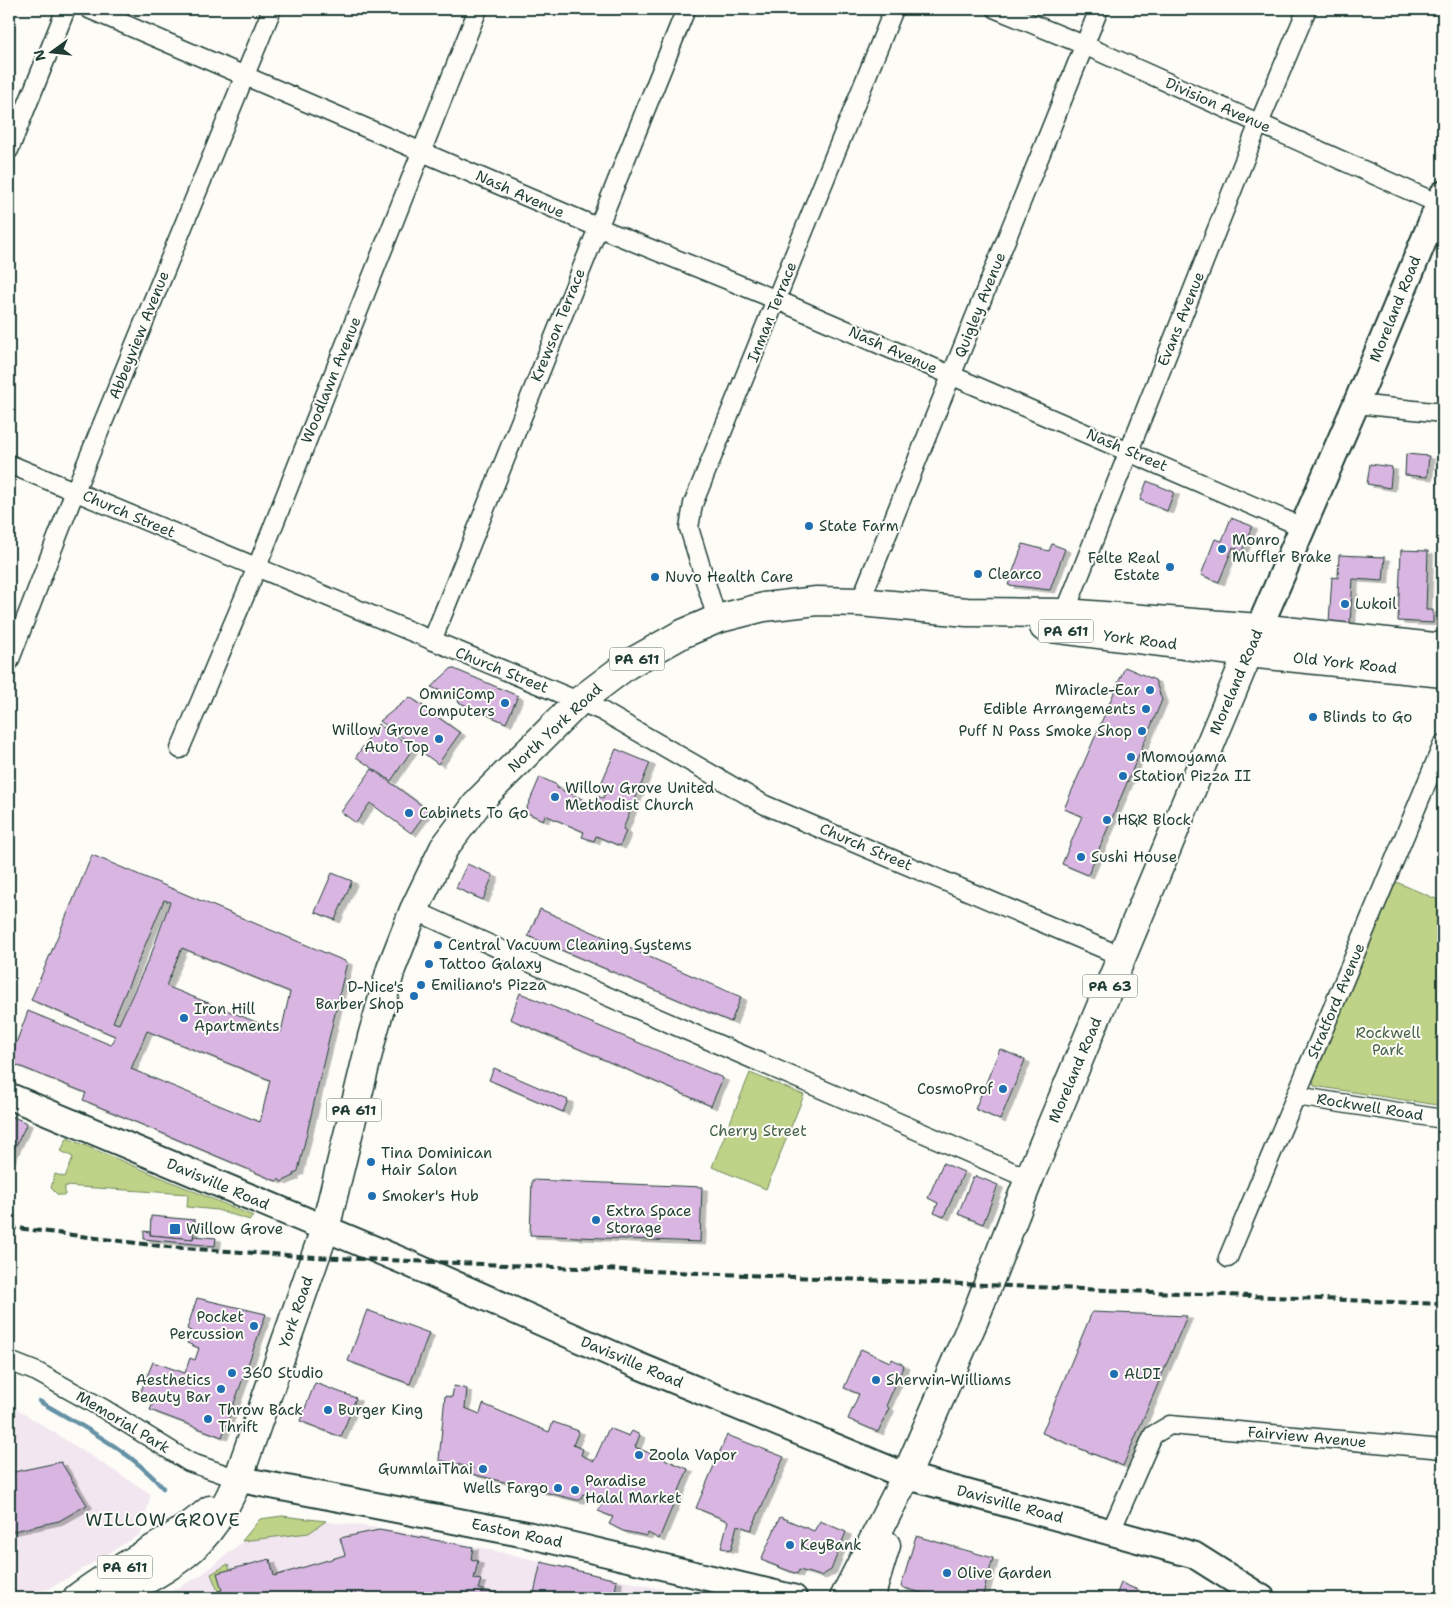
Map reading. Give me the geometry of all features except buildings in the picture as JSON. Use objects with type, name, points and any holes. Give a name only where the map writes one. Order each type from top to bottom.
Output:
[{"type":"main road","name":"North York Road","points":[[325,1228],[368,1052],[398,950],[414,910],[444,848],[480,800],[578,702],[627,664],[682,634],[717,619],[764,607],[817,601],[860,602],[967,612]]},
{"type":"main road","name":"York Road","points":[[967,612],[1061,621],[1259,628]]},
{"type":"main road","name":"York Road","points":[[1061,621],[1248,653]]},
{"type":"main road","name":"Old York Road","points":[[1259,628],[1443,648]]},
{"type":"main road","name":"Moreland Road","points":[[906,1476],[974,1320],[1029,1179],[1259,628]]},
{"type":"main road","name":"Old York Road","points":[[1248,653],[1443,673]]},
{"type":"main road","name":"York Road","points":[[238,1480],[325,1228]]},
{"type":"main road","name":"PA 63","points":[[844,1598],[906,1476]]},
{"type":"main road","name":"PA 63","points":[[870,1598],[906,1476]]},
{"type":"main road","name":"PA 611","points":[[94,1594],[186,1531],[212,1509],[238,1480]]},
{"type":"main road","points":[[62,1598],[94,1594]]},
{"type":"street","points":[[9,150],[66,9]]},
{"type":"street","name":"Nash Avenue","points":[[89,9],[597,227],[777,300],[952,376]]},
{"type":"street","name":"Abbeyview Avenue","points":[[9,662],[75,491],[272,9]]},
{"type":"street","name":"Woodlawn Avenue","points":[[180,749],[257,567],[478,9]]},
{"type":"street","name":"Krewson Terrace","points":[[432,641],[686,9]]},
{"type":"street","name":"Inman Terrace","points":[[717,619],[689,528],[694,504],[894,9]]},
{"type":"street","name":"Division Avenue","points":[[996,9],[1084,45],[1259,123],[1441,199]]},
{"type":"street","name":"Quigley Avenue","points":[[860,602],[1099,9]]},
{"type":"street","name":"Evans Avenue","points":[[1061,621],[1306,9]]},
{"type":"street","name":"Moreland Road","points":[[1259,628],[1356,404],[1441,199]]},
{"type":"street","name":"Nash Street","points":[[952,376],[1302,527]]},
{"type":"street","points":[[1356,404],[1443,413]]},
{"type":"street","name":"Church Street","points":[[9,464],[602,711],[765,805],[1123,957]]},
{"type":"street","name":"Stratford Avenue","points":[[1228,1258],[1443,744]]},
{"type":"street","points":[[414,910],[526,961],[1029,1179]]},
{"type":"street","name":"Davisville Road","points":[[9,1096],[325,1228],[637,1364],[906,1476],[1194,1555],[1262,1598]]},
{"type":"street","name":"Rockwell Road","points":[[1296,1096],[1443,1119]]},
{"type":"street","name":"Memorial Park","points":[[9,1361],[37,1372],[97,1405],[190,1462],[238,1480]]},
{"type":"street","name":"Fairview Avenue","points":[[1111,1532],[1153,1435],[1170,1425],[1443,1449]]},
{"type":"street","name":"Easton Road","points":[[238,1480],[529,1535],[794,1598]]},
{"type":"shaded area","points":[[9,1404],[151,1494],[141,1534],[49,1589],[9,1597]]},
{"type":"shaded area","points":[[282,1516],[379,1528],[456,1542],[700,1598],[159,1598],[201,1575],[241,1543],[260,1519]]},
{"type":"green space","name":"Rockwell Park","points":[[1394,881],[1443,902],[1443,1106],[1314,1086],[1313,1080]]},
{"type":"green space","name":"Cherry Street","points":[[750,1073],[804,1095],[766,1189],[712,1167]]},
{"type":"green space","points":[[67,1138],[253,1216],[250,1220],[217,1210],[187,1207],[188,1194],[65,1186],[65,1195],[58,1195],[51,1188],[55,1174],[65,1177],[73,1157],[61,1151]]},
{"type":"green space","points":[[282,1516],[326,1521],[309,1533],[242,1541],[260,1519]]},
{"type":"green space","points":[[228,1564],[230,1570],[222,1590],[218,1591],[211,1574]]},
{"type":"waterway","points":[[39,1401],[121,1451],[150,1474],[163,1488]]},
{"type":"railway","points":[[9,1227],[168,1247],[315,1257],[1443,1304]]},
{"type":"place","name":"State Farm","points":[[809,526]]},
{"type":"place","name":"Monro Muffler Brake","points":[[1222,549]]},
{"type":"place","name":"Felte Real Estate","points":[[1170,567]]},
{"type":"place","name":"Clearco","points":[[978,574]]},
{"type":"place","name":"Nuvo Health Care","points":[[655,577]]},
{"type":"place","name":"Lukoil","points":[[1345,604]]},
{"type":"place","name":"Miracle-Ear","points":[[1150,690]]},
{"type":"place","name":"OmniComp Computers","points":[[505,703]]},
{"type":"place","name":"Edible Arrangements","points":[[1146,709]]},
{"type":"place","name":"Blinds to Go","points":[[1313,717]]},
{"type":"place","name":"Puff N Pass Smoke Shop","points":[[1142,731]]},
{"type":"place","name":"Willow Grove Auto Top","points":[[439,739]]},
{"type":"place","name":"Momoyama","points":[[1131,757]]},
{"type":"place","name":"Station Pizza II","points":[[1123,776]]},
{"type":"place","name":"Willow Grove United Methodist Church","points":[[555,797]]},
{"type":"place","name":"Cabinets To Go","points":[[409,813]]},
{"type":"place","name":"H&R Block","points":[[1107,820]]},
{"type":"place","name":"Sushi House","points":[[1081,857]]},
{"type":"place","name":"Central Vacuum Cleaning Systems","points":[[438,945]]},
{"type":"place","name":"Tattoo Galaxy","points":[[429,964]]},
{"type":"place","name":"Emiliano's Pizza","points":[[421,985]]},
{"type":"place","name":"D-Nice's Barber Shop","points":[[414,996]]},
{"type":"place","name":"Iron Hill Apartments","points":[[184,1018]]},
{"type":"place","name":"CosmoProf","points":[[1003,1089]]},
{"type":"place","name":"Tina Dominican Hair Salon","points":[[371,1162]]},
{"type":"place","name":"Smoker's Hub","points":[[372,1196]]},
{"type":"place","name":"Extra Space Storage","points":[[596,1220]]},
{"type":"place","name":"Willow Grove","points":[[175,1229]]},
{"type":"place","name":"Pocket Percussion","points":[[254,1326]]},
{"type":"place","name":"360 Studio","points":[[232,1373]]},
{"type":"place","name":"ALDI","points":[[1114,1374]]},
{"type":"place","name":"Sherwin-Williams","points":[[876,1380]]},
{"type":"place","name":"Aesthetics Beauty Bar","points":[[221,1389]]},
{"type":"place","name":"Burger King","points":[[328,1410]]},
{"type":"place","name":"Throw Back Thrift","points":[[208,1419]]},
{"type":"place","name":"Zoola Vapor","points":[[639,1455]]},
{"type":"place","name":"GummlaiThai","points":[[483,1469]]},
{"type":"place","name":"Wells Fargo","points":[[558,1488]]},
{"type":"place","name":"Paradise Halal Market","points":[[575,1490]]},
{"type":"place","name":"KeyBank","points":[[790,1545]]},
{"type":"place","name":"Olive Garden","points":[[947,1573]]},
{"type":"district","name":"WILLOW GROVE","points":[[163,1520]]}]
